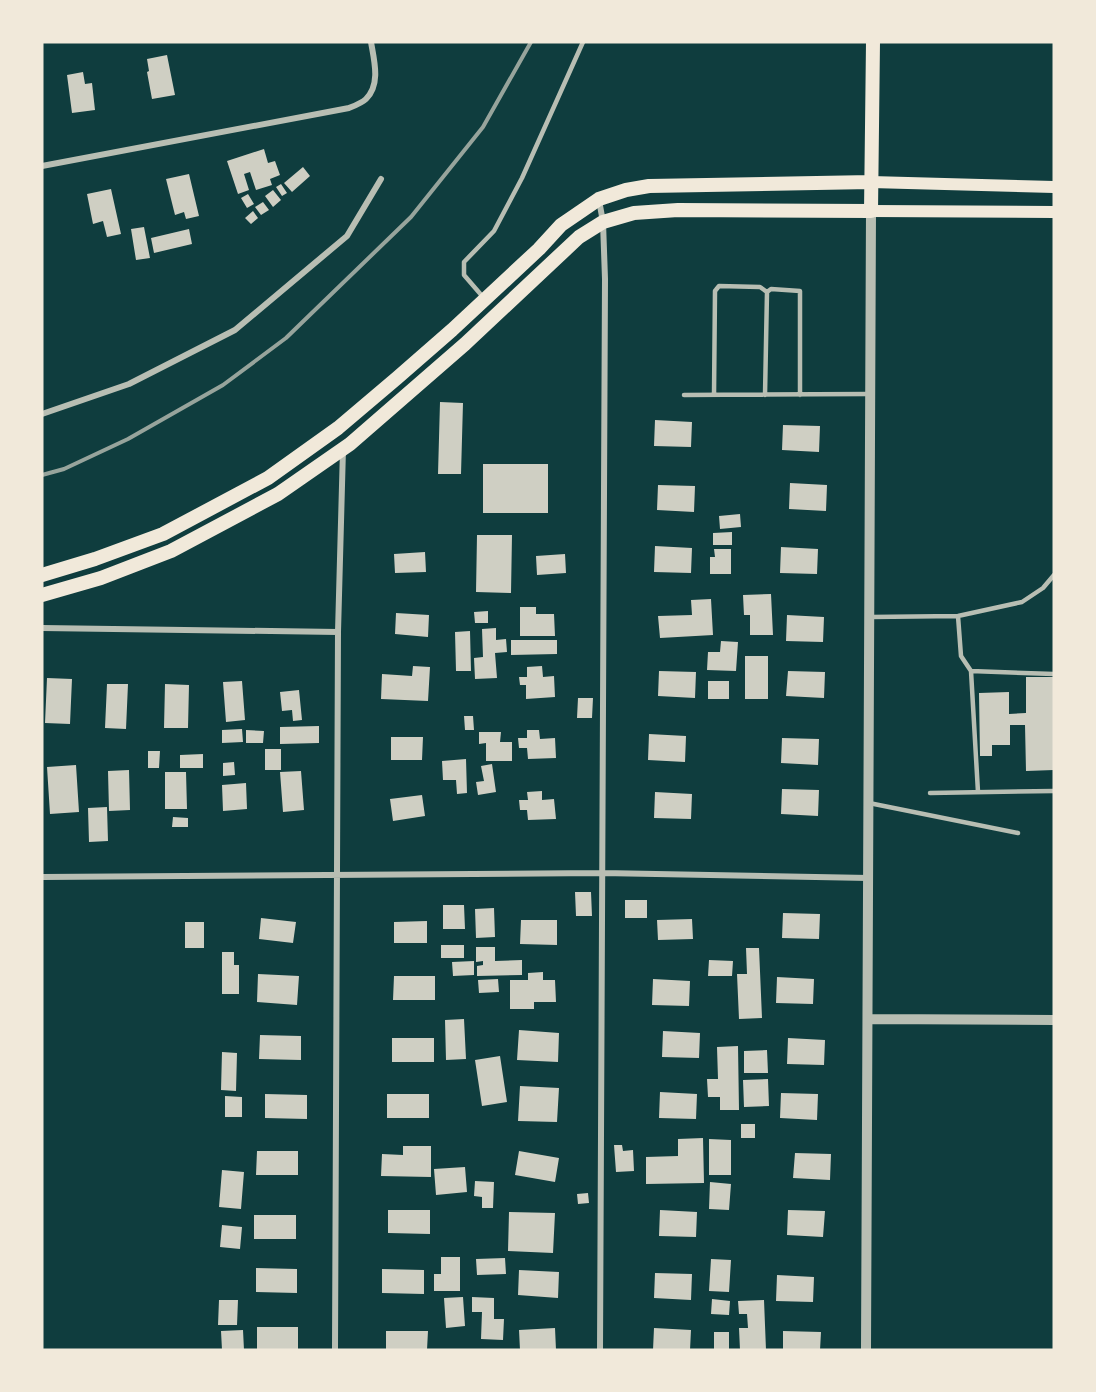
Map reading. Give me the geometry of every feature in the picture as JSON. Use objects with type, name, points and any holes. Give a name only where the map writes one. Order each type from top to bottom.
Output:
[{"type":"highway","points":[[42,595],[101,578],[171,551],[278,495],[344,448],[465,344],[579,237],[603,222],[620,216],[650,211],[871,211],[873,42]]},
{"type":"highway","points":[[42,575],[95,560],[163,534],[268,478],[338,428],[452,330],[539,249],[561,225],[599,199],[626,190],[649,186],[871,182]]},
{"type":"highway","points":[[761,211],[762,184]]},
{"type":"highway","points":[[649,186],[650,211]]},
{"type":"main road","points":[[871,182],[1054,187]]},
{"type":"main road","points":[[871,211],[1054,212]]},
{"type":"street","points":[[42,166],[349,108],[366,100],[375,86],[375,66],[370,42]]},
{"type":"street","points":[[42,414],[129,384],[235,330],[347,237],[381,179]]},
{"type":"street","points":[[599,199],[603,222],[605,279],[600,1350]]},
{"type":"street","points":[[866,1350],[871,211]]},
{"type":"street","points":[[335,1350],[338,632],[344,448]]},
{"type":"street","points":[[42,628],[338,632]]},
{"type":"street","points":[[42,877],[602,873],[869,878]]},
{"type":"street","points":[[869,1019],[1054,1020]]},
{"type":"lane","points":[[485,299],[464,275],[464,262],[494,231],[522,178],[583,42]]},
{"type":"lane","points":[[714,395],[716,288],[760,287],[767,292]]},
{"type":"lane","points":[[767,292],[771,289],[801,292],[800,395]]},
{"type":"lane","points":[[765,395],[767,292]]},
{"type":"lane","points":[[684,395],[870,394]]},
{"type":"lane","points":[[869,617],[958,616],[1022,602],[1043,588],[1054,575]]},
{"type":"lane","points":[[958,616],[961,656],[971,671],[978,792]]},
{"type":"lane","points":[[971,671],[1054,674]]},
{"type":"lane","points":[[930,793],[1054,791]]},
{"type":"lane","points":[[869,803],[1018,833]]},
{"type":"building","points":[[167,55],[175,95],[152,99],[147,59]]},
{"type":"building","points":[[83,72],[85,84],[92,83],[95,110],[72,113],[67,75]]},
{"type":"building","points":[[264,149],[268,163],[275,161],[280,175],[270,179],[272,185],[256,190],[250,172],[244,174],[249,190],[238,194],[227,161]]},
{"type":"building","points":[[303,167],[310,176],[292,192],[284,183]]},
{"type":"building","points":[[189,174],[199,216],[186,219],[184,212],[175,215],[166,179]]},
{"type":"building","points":[[281,184],[287,193],[282,196],[276,187]]},
{"type":"building","points":[[111,189],[121,234],[107,237],[103,221],[93,224],[87,194]]},
{"type":"building","points":[[273,190],[281,200],[273,207],[265,196]]},
{"type":"building","points":[[248,194],[254,204],[247,208],[241,198]]},
{"type":"building","points":[[263,202],[269,210],[261,215],[255,207]]},
{"type":"building","points":[[253,211],[258,218],[251,224],[245,218]]},
{"type":"building","points":[[144,227],[150,258],[136,260],[131,229]]},
{"type":"building","points":[[189,229],[192,244],[154,253],[151,238]]},
{"type":"building","points":[[440,402],[463,403],[461,474],[438,474]]},
{"type":"building","points":[[655,420],[692,422],[691,447],[654,446]]},
{"type":"building","points":[[783,425],[820,426],[819,452],[782,450]]},
{"type":"building","points":[[483,464],[548,464],[548,513],[483,513]]},
{"type":"building","points":[[790,483],[827,485],[826,511],[789,509]]},
{"type":"building","points":[[658,485],[695,486],[694,512],[657,510]]},
{"type":"building","points":[[740,514],[741,527],[720,529],[719,516]]},
{"type":"building","points":[[732,532],[732,545],[713,545],[713,533]]},
{"type":"building","points":[[477,535],[512,535],[511,593],[476,592]]},
{"type":"building","points":[[655,546],[692,548],[691,573],[654,572]]},
{"type":"building","points":[[781,547],[818,549],[817,574],[780,573]]},
{"type":"building","points":[[714,549],[731,549],[731,574],[710,574],[710,557],[715,557]]},
{"type":"building","points":[[425,552],[426,572],[395,573],[394,554]]},
{"type":"building","points":[[565,554],[566,573],[537,575],[536,556]]},
{"type":"building","points":[[771,594],[773,635],[750,635],[750,615],[744,615],[743,595]]},
{"type":"building","points":[[711,599],[713,635],[660,638],[658,616],[692,615],[691,600]]},
{"type":"building","points":[[520,607],[536,607],[536,614],[554,614],[555,636],[520,636]]},
{"type":"building","points":[[488,611],[488,623],[475,623],[474,612]]},
{"type":"building","points":[[396,613],[429,615],[428,637],[395,634]]},
{"type":"building","points":[[787,615],[824,617],[823,642],[786,641]]},
{"type":"building","points":[[496,628],[496,640],[506,639],[507,652],[495,653],[497,678],[475,679],[474,658],[483,657],[482,629]]},
{"type":"building","points":[[470,631],[471,671],[456,671],[455,632]]},
{"type":"building","points":[[511,640],[557,640],[557,654],[511,655]]},
{"type":"building","points":[[721,641],[738,642],[736,671],[707,670],[708,652],[720,652]]},
{"type":"building","points":[[745,656],[768,656],[768,699],[745,699]]},
{"type":"building","points":[[413,666],[430,667],[428,701],[381,699],[382,674],[412,676]]},
{"type":"building","points":[[542,666],[543,677],[554,676],[555,697],[526,699],[526,685],[520,685],[519,677],[527,677],[527,667]]},
{"type":"building","points":[[659,671],[696,672],[695,698],[658,696]]},
{"type":"building","points":[[788,671],[825,672],[824,698],[786,696]]},
{"type":"building","points":[[1026,677],[1054,677],[1054,770],[1026,771],[1025,725],[1010,725],[1010,745],[992,745],[992,756],[980,756],[979,693],[1009,692],[1009,714],[1026,713]]},
{"type":"building","points":[[47,678],[72,679],[70,724],[45,723]]},
{"type":"building","points":[[242,681],[245,720],[226,722],[223,682]]},
{"type":"building","points":[[708,681],[729,681],[729,699],[708,699]]},
{"type":"building","points":[[107,684],[128,684],[126,729],[105,728]]},
{"type":"building","points":[[165,684],[189,685],[188,728],[164,728]]},
{"type":"building","points":[[299,690],[302,720],[293,721],[292,710],[282,711],[280,692]]},
{"type":"building","points":[[578,698],[593,698],[592,718],[577,718]]},
{"type":"building","points":[[464,716],[473,716],[474,730],[465,730]]},
{"type":"building","points":[[319,726],[319,743],[280,744],[280,727]]},
{"type":"building","points":[[242,729],[243,742],[222,743],[222,730]]},
{"type":"building","points":[[246,730],[264,731],[263,743],[246,743]]},
{"type":"building","points":[[527,730],[539,730],[540,739],[555,738],[556,758],[528,759],[527,748],[519,748],[518,738],[527,738]]},
{"type":"building","points":[[479,732],[501,732],[500,742],[512,742],[512,761],[486,761],[486,743],[479,744]]},
{"type":"building","points":[[649,734],[686,736],[685,762],[648,760]]},
{"type":"building","points":[[391,737],[423,737],[422,760],[391,760]]},
{"type":"building","points":[[782,738],[819,739],[818,765],[781,763]]},
{"type":"building","points":[[265,749],[281,749],[281,770],[265,770]]},
{"type":"building","points":[[148,751],[160,751],[159,768],[148,768]]},
{"type":"building","points":[[203,754],[203,768],[180,768],[180,755]]},
{"type":"building","points":[[466,759],[467,793],[457,794],[456,780],[443,780],[442,761]]},
{"type":"building","points":[[234,762],[235,775],[223,776],[223,763]]},
{"type":"building","points":[[492,764],[496,792],[478,795],[476,782],[484,781],[481,766]]},
{"type":"building","points":[[76,765],[79,812],[50,814],[47,767]]},
{"type":"building","points":[[129,770],[130,810],[109,811],[108,771]]},
{"type":"building","points":[[301,771],[304,810],[283,812],[280,772]]},
{"type":"building","points":[[165,772],[186,772],[187,809],[165,809]]},
{"type":"building","points":[[246,783],[247,809],[223,811],[222,785]]},
{"type":"building","points":[[782,789],[819,790],[818,816],[781,814]]},
{"type":"building","points":[[542,791],[542,800],[554,799],[556,819],[528,820],[527,810],[520,810],[519,800],[528,800],[527,792]]},
{"type":"building","points":[[655,792],[692,794],[691,819],[654,818]]},
{"type":"building","points":[[422,795],[425,816],[393,821],[390,799]]},
{"type":"building","points":[[107,807],[108,841],[89,842],[88,808]]},
{"type":"building","points":[[173,817],[188,818],[188,827],[172,827]]},
{"type":"building","points":[[575,892],[591,892],[592,916],[576,916]]},
{"type":"building","points":[[625,900],[647,900],[647,918],[625,918]]},
{"type":"building","points":[[443,905],[464,905],[465,929],[443,929]]},
{"type":"building","points":[[494,908],[495,937],[476,938],[475,909]]},
{"type":"building","points":[[783,913],[820,914],[819,939],[782,938]]},
{"type":"building","points":[[261,918],[296,922],[293,943],[259,939]]},
{"type":"building","points":[[692,919],[693,939],[658,940],[657,920]]},
{"type":"building","points":[[521,920],[557,920],[557,945],[520,944]]},
{"type":"building","points":[[427,921],[427,943],[394,943],[394,922]]},
{"type":"building","points":[[185,922],[204,922],[204,948],[185,948]]},
{"type":"building","points":[[441,945],[464,945],[464,958],[441,958]]},
{"type":"building","points":[[476,947],[495,947],[495,961],[522,960],[522,975],[477,976],[477,966],[483,965],[483,961],[476,962]]},
{"type":"building","points":[[746,948],[759,948],[762,1018],[739,1019],[737,974],[747,974]]},
{"type":"building","points":[[222,952],[234,952],[234,965],[239,965],[239,994],[222,994]]},
{"type":"building","points":[[709,960],[733,961],[732,976],[708,976]]},
{"type":"building","points":[[474,961],[474,975],[453,976],[452,962]]},
{"type":"building","points":[[543,972],[543,980],[555,980],[556,1002],[534,1002],[534,1009],[510,1009],[510,980],[528,980],[528,973]]},
{"type":"building","points":[[258,974],[299,976],[297,1005],[257,1002]]},
{"type":"building","points":[[394,976],[435,976],[435,1000],[393,1000]]},
{"type":"building","points":[[777,977],[814,979],[813,1004],[776,1003]]},
{"type":"building","points":[[498,979],[499,992],[479,993],[478,980]]},
{"type":"building","points":[[653,979],[690,981],[689,1006],[652,1005]]},
{"type":"building","points":[[464,1019],[466,1059],[446,1060],[445,1020]]},
{"type":"building","points":[[519,1030],[559,1033],[558,1062],[517,1060]]},
{"type":"building","points":[[663,1031],[700,1033],[699,1058],[662,1057]]},
{"type":"building","points":[[260,1035],[301,1036],[301,1060],[259,1059]]},
{"type":"building","points":[[392,1038],[434,1038],[434,1062],[392,1062]]},
{"type":"building","points":[[788,1038],[825,1040],[824,1065],[787,1064]]},
{"type":"building","points":[[738,1046],[739,1110],[720,1110],[720,1097],[708,1097],[707,1079],[718,1079],[717,1047]]},
{"type":"building","points":[[767,1050],[768,1073],[744,1073],[744,1051]]},
{"type":"building","points":[[222,1052],[237,1053],[236,1091],[221,1090]]},
{"type":"building","points":[[500,1056],[507,1102],[482,1106],[475,1060]]},
{"type":"building","points":[[768,1079],[769,1106],[744,1107],[743,1080]]},
{"type":"building","points":[[520,1086],[559,1088],[557,1122],[518,1121]]},
{"type":"building","points":[[660,1092],[697,1094],[696,1119],[659,1118]]},
{"type":"building","points":[[781,1093],[818,1094],[817,1120],[780,1118]]},
{"type":"building","points":[[265,1094],[307,1095],[307,1119],[265,1118]]},
{"type":"building","points":[[387,1094],[429,1094],[429,1118],[387,1118]]},
{"type":"building","points":[[225,1096],[242,1097],[242,1117],[225,1117]]},
{"type":"building","points":[[741,1124],[755,1124],[755,1138],[741,1138]]},
{"type":"building","points":[[703,1138],[704,1183],[646,1184],[646,1157],[678,1156],[678,1139]]},
{"type":"building","points":[[709,1139],[731,1140],[731,1175],[709,1175]]},
{"type":"building","points":[[614,1145],[622,1145],[623,1151],[633,1150],[634,1171],[616,1172]]},
{"type":"building","points":[[403,1146],[431,1146],[431,1177],[381,1176],[382,1154],[403,1155]]},
{"type":"building","points":[[257,1151],[298,1151],[298,1175],[256,1175]]},
{"type":"building","points":[[519,1151],[559,1158],[555,1182],[515,1175]]},
{"type":"building","points":[[795,1153],[831,1154],[830,1180],[793,1178]]},
{"type":"building","points":[[465,1167],[467,1192],[436,1195],[434,1169]]},
{"type":"building","points":[[222,1170],[244,1172],[241,1209],[219,1207]]},
{"type":"building","points":[[475,1181],[494,1182],[493,1208],[482,1208],[482,1197],[474,1196]]},
{"type":"building","points":[[710,1182],[731,1184],[729,1210],[709,1209]]},
{"type":"building","points":[[588,1193],[589,1203],[578,1204],[577,1194]]},
{"type":"building","points":[[388,1210],[430,1210],[430,1234],[388,1233]]},
{"type":"building","points":[[660,1210],[697,1212],[696,1237],[659,1236]]},
{"type":"building","points":[[788,1210],[825,1211],[823,1237],[787,1235]]},
{"type":"building","points":[[509,1212],[555,1213],[553,1253],[508,1251]]},
{"type":"building","points":[[254,1215],[296,1215],[296,1239],[254,1239]]},
{"type":"building","points":[[222,1225],[242,1227],[240,1249],[220,1247]]},
{"type":"building","points":[[441,1257],[460,1257],[460,1291],[434,1291],[434,1274],[441,1274]]},
{"type":"building","points":[[505,1258],[506,1274],[477,1275],[476,1259]]},
{"type":"building","points":[[711,1259],[731,1260],[729,1292],[709,1291]]},
{"type":"building","points":[[256,1268],[297,1269],[297,1293],[256,1292]]},
{"type":"building","points":[[382,1269],[424,1270],[424,1294],[382,1293]]},
{"type":"building","points":[[519,1270],[559,1272],[558,1298],[518,1295]]},
{"type":"building","points":[[655,1273],[692,1274],[691,1300],[654,1298]]},
{"type":"building","points":[[777,1275],[814,1277],[813,1302],[776,1301]]},
{"type":"building","points":[[463,1297],[465,1326],[446,1328],[444,1298]]},
{"type":"building","points":[[472,1297],[494,1298],[494,1319],[504,1319],[503,1340],[481,1339],[482,1312],[472,1312]]},
{"type":"building","points":[[712,1299],[730,1301],[729,1315],[711,1314]]},
{"type":"building","points":[[219,1300],[238,1300],[237,1325],[218,1325]]},
{"type":"building","points":[[764,1300],[766,1350],[740,1350],[739,1328],[748,1328],[747,1314],[739,1314],[738,1301]]},
{"type":"building","points":[[257,1327],[298,1327],[298,1350],[257,1350]]},
{"type":"building","points":[[555,1328],[556,1350],[520,1350],[519,1330]]},
{"type":"building","points":[[654,1328],[691,1330],[690,1350],[653,1350]]},
{"type":"building","points":[[243,1330],[244,1350],[222,1350],[221,1331]]},
{"type":"building","points":[[386,1331],[428,1331],[427,1350],[386,1350]]},
{"type":"building","points":[[783,1331],[821,1332],[820,1350],[783,1350]]},
{"type":"building","points":[[714,1332],[729,1332],[729,1350],[714,1350]]},
{"type":"railway","points":[[42,475],[64,469],[128,439],[223,385],[286,338],[411,217],[483,127],[531,42]]}]
